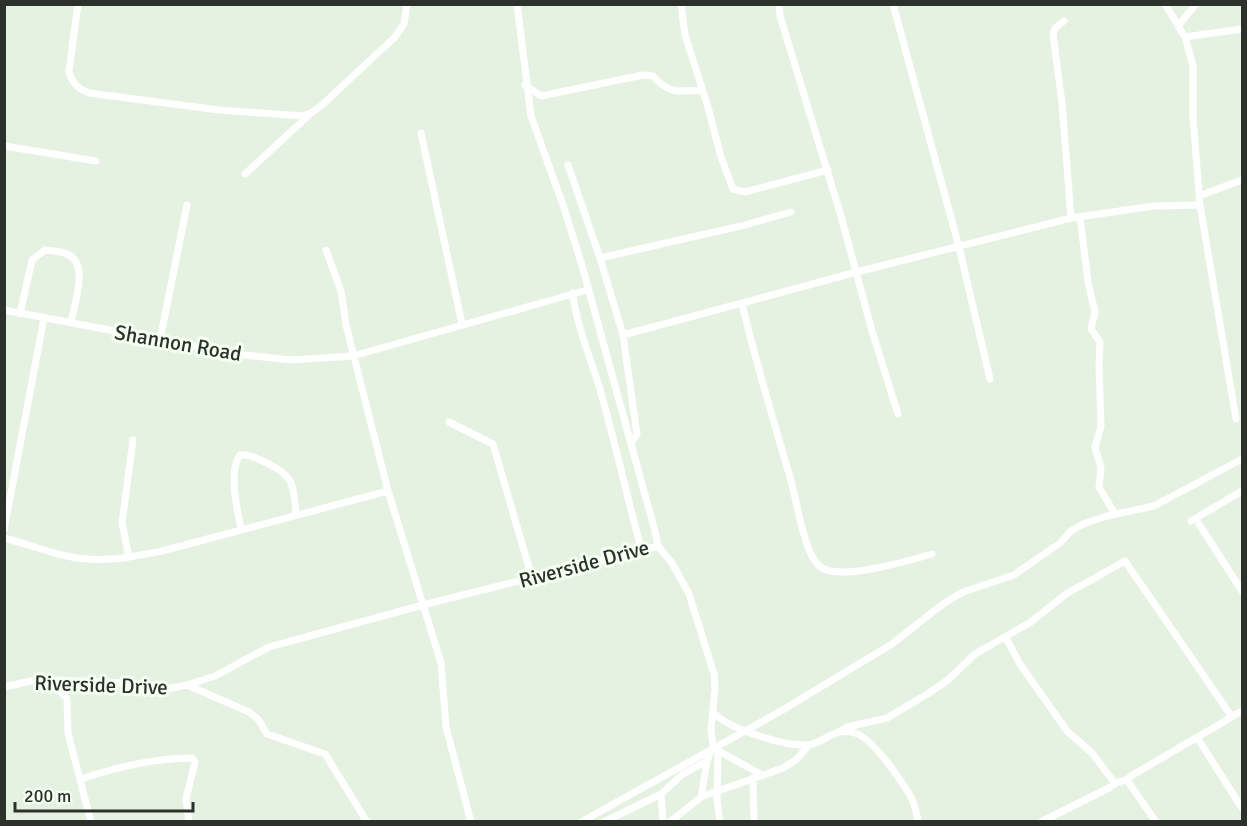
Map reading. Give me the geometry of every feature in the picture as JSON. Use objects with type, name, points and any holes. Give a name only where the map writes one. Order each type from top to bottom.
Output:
[{"type":"street","points":[[78,4],[69,71],[71,80],[81,90],[89,93],[219,110],[303,116],[311,113]]},
{"type":"street","points":[[245,174],[394,38],[404,24],[407,4]]},
{"type":"street","name":"Riverside Drive","points":[[4,687],[31,681],[50,680],[130,683],[161,690],[187,686],[215,676],[269,647],[423,605],[642,552],[658,546],[602,334],[563,205],[531,116],[525,85],[517,4]]},
{"type":"street","points":[[681,4],[685,35],[721,157],[733,189],[745,192],[828,170]]},
{"type":"street","points":[[779,4],[780,16],[828,170],[872,331],[898,414]]},
{"type":"street","points":[[893,4],[959,247],[990,379]]},
{"type":"street","points":[[1165,4],[1185,37],[1193,66],[1193,118],[1200,205],[1236,419]]},
{"type":"street","points":[[1178,26],[1196,4]]},
{"type":"street","points":[[1064,21],[1055,28],[1053,34],[1062,104],[1071,218]]},
{"type":"street","points":[[1185,37],[1242,29]]},
{"type":"street","points":[[525,85],[541,96],[643,75],[653,76],[660,85],[671,91],[702,90]]},
{"type":"street","points":[[293,115],[293,130]]},
{"type":"street","points":[[421,133],[462,324]]},
{"type":"street","points":[[4,146],[96,161]]},
{"type":"street","points":[[568,165],[600,258],[623,335],[637,434],[632,444]]},
{"type":"street","points":[[1199,196],[1242,180]]},
{"type":"street","points":[[160,340],[187,205]]},
{"type":"street","points":[[623,335],[857,272],[1071,218],[1154,206],[1200,205]]},
{"type":"street","points":[[600,258],[763,221],[791,212]]},
{"type":"street","points":[[1080,217],[1088,282],[1095,312],[1090,329],[1100,342],[1101,426],[1095,447],[1101,468],[1099,487],[1115,514]]},
{"type":"street","points":[[20,314],[32,260],[45,250],[68,254],[78,265],[80,275],[70,322]]},
{"type":"street","points":[[326,250],[341,291],[353,356],[388,491],[441,663],[446,728],[471,822]]},
{"type":"street","name":"Shannon Road","points":[[4,310],[236,354],[291,360],[353,356],[587,290]]},
{"type":"street","points":[[573,293],[578,322],[605,406],[642,552]]},
{"type":"street","points":[[742,304],[757,369],[791,480],[806,542],[817,564],[835,572],[851,572],[932,554]]},
{"type":"street","points":[[4,530],[44,318]]},
{"type":"street","points":[[449,422],[493,444],[532,578]]},
{"type":"street","points":[[129,557],[122,523],[133,440]]},
{"type":"street","points":[[240,528],[234,485],[237,460],[240,455],[246,454],[261,460],[279,470],[290,480],[296,514]]},
{"type":"street","points":[[581,822],[747,731],[892,644],[943,604],[963,592],[1014,575],[1083,524],[1115,514],[1154,506],[1242,459]]},
{"type":"street","points":[[4,538],[62,555],[86,559],[129,557],[162,551],[240,528],[388,491]]},
{"type":"street","points":[[1242,491],[1195,522],[1242,591]]},
{"type":"street","points":[[658,546],[684,582],[694,605],[714,674],[711,729],[715,749],[720,822]]},
{"type":"street","points":[[674,820],[701,797],[792,763],[809,745],[847,727],[887,718],[948,680],[975,654],[1031,622],[1066,594],[1125,561],[1232,717]]},
{"type":"street","points":[[1006,638],[1020,664],[1067,731],[1092,753],[1114,782]]},
{"type":"street","points":[[50,680],[67,699],[68,734],[91,822]]},
{"type":"street","points":[[187,686],[249,712],[258,719],[267,734],[325,754],[367,822]]},
{"type":"street","points":[[1041,822],[1109,788],[1114,782],[1127,780],[1242,711]]},
{"type":"street","points":[[713,712],[724,722],[747,731],[792,744],[809,745]]},
{"type":"street","points":[[840,731],[855,732],[861,735],[882,757],[911,799],[918,822]]},
{"type":"street","points":[[1198,739],[1242,808]]},
{"type":"street","points":[[701,797],[707,761],[715,749]]},
{"type":"street","points":[[715,749],[762,775]]},
{"type":"street","points":[[81,779],[112,768],[192,758],[195,762],[186,799],[189,822]]},
{"type":"street","points":[[604,822],[661,794],[683,774],[707,761]]},
{"type":"street","points":[[753,778],[754,822]]},
{"type":"street","points":[[1127,780],[1156,822]]},
{"type":"street","points":[[661,794],[663,822]]}]
